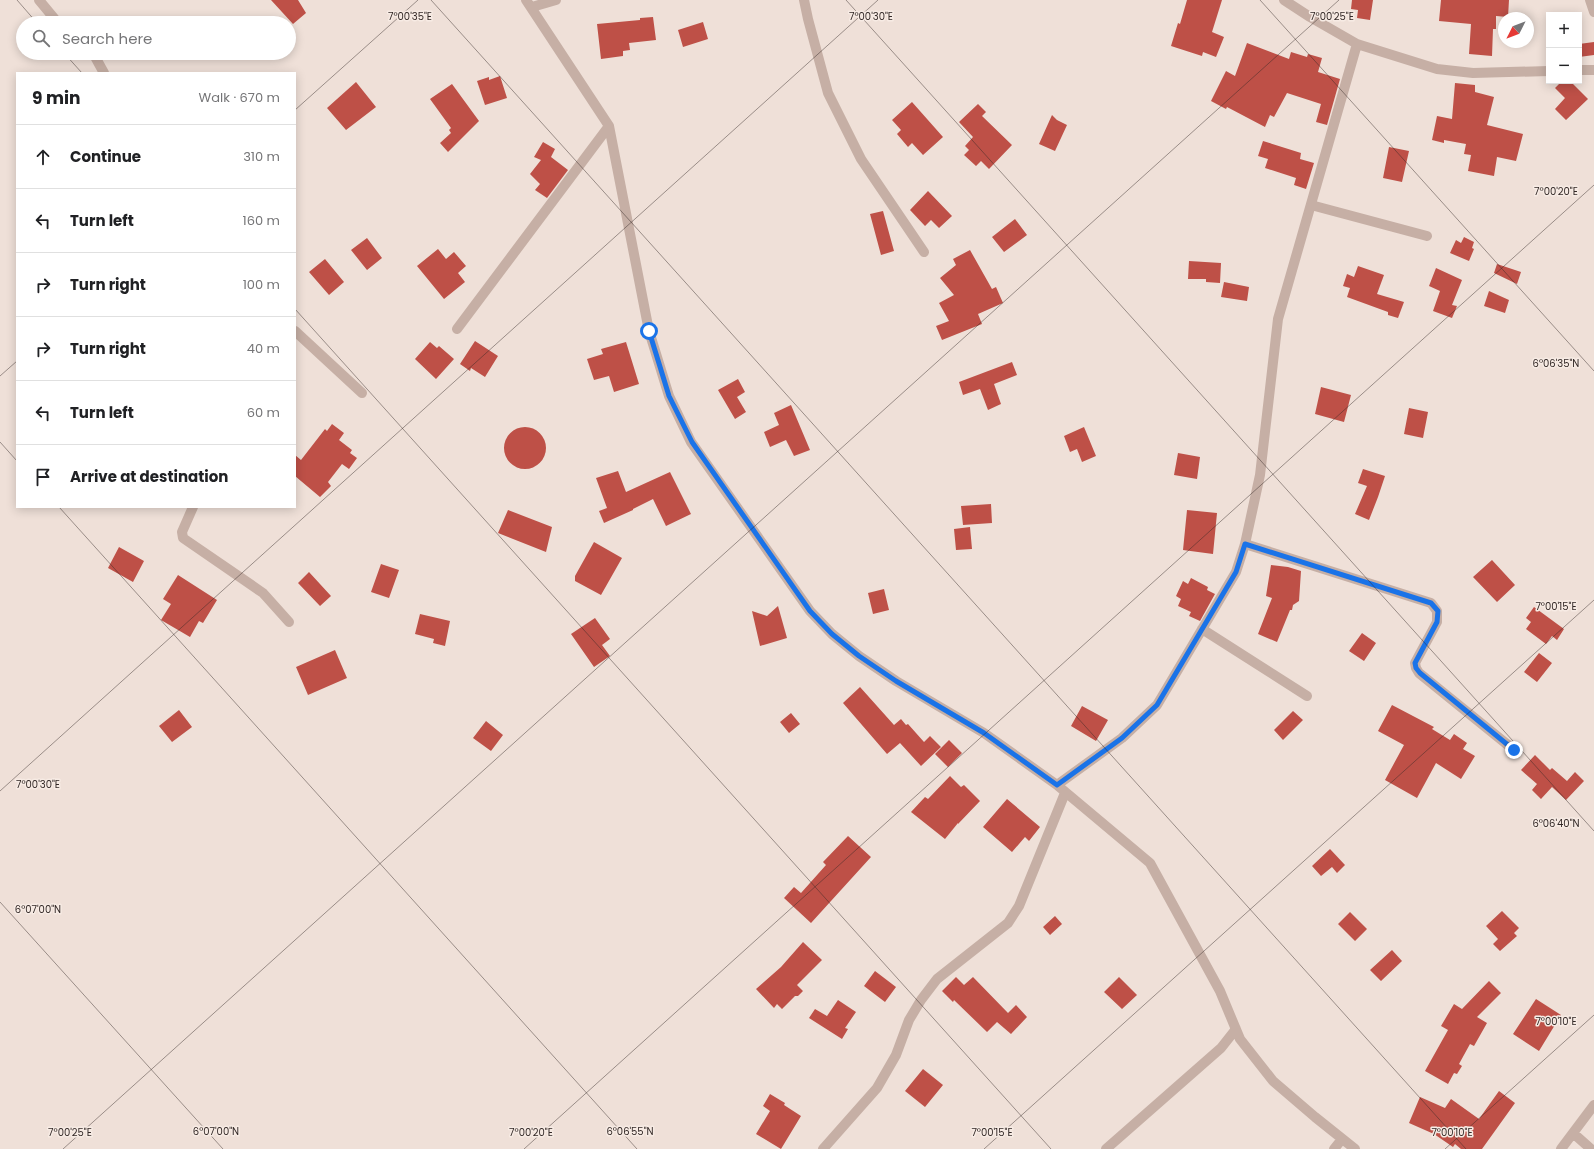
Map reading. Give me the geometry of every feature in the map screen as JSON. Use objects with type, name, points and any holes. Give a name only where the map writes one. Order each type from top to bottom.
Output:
[{"type":"street","points":[[39,0],[52,16]]},
{"type":"street","points":[[556,0],[529,4],[609,126],[649,331],[669,396],[692,442],[810,611],[832,634],[859,656],[896,681],[984,733],[1057,785],[1150,863],[1220,990],[1240,1039],[1273,1081],[1355,1149]]},
{"type":"street","points":[[804,0],[828,93],[861,159],[924,252]]},
{"type":"street","points":[[1284,0],[1357,44],[1438,69],[1473,73],[1546,71]]},
{"type":"street","points":[[1590,0],[1594,12]]},
{"type":"street","points":[[1057,785],[1122,738],[1157,705],[1236,572],[1245,544],[1260,475],[1278,319],[1357,44]]},
{"type":"street","points":[[97,60],[103,72]]},
{"type":"street","points":[[1582,70],[1594,70]]},
{"type":"street","points":[[457,329],[609,126]]},
{"type":"street","points":[[1311,205],[1427,236]]},
{"type":"street","points":[[296,332],[362,393]]},
{"type":"street","points":[[193,508],[182,532],[183,538],[263,593],[289,622]]},
{"type":"street","points":[[1245,544],[1431,603],[1438,611],[1437,622],[1415,663],[1416,668],[1420,673],[1514,750]]},
{"type":"street","points":[[1202,629],[1307,696]]},
{"type":"street","points":[[823,1149],[877,1088],[896,1055],[909,1020],[925,994],[937,979],[1008,923],[1019,906],[1065,793]]},
{"type":"street","points":[[1106,1149],[1221,1048],[1236,1029]]},
{"type":"street","points":[[1561,1149],[1594,1105]]},
{"type":"street","points":[[1573,1133],[1591,1149]]},
{"type":"street","points":[[1334,1149],[1342,1139]]},
{"type":"building","points":[[271,0],[298,0],[306,13],[296,21],[296,16],[286,16]]},
{"type":"building","points":[[1187,0],[1222,0],[1212,32],[1224,37],[1216,57],[1203,52],[1202,56],[1171,46],[1178,23],[1180,24]]},
{"type":"building","points":[[1352,0],[1373,0],[1370,20],[1357,18],[1358,10],[1351,9]]},
{"type":"building","points":[[1441,0],[1509,0],[1508,12],[1498,12],[1498,16],[1496,16],[1496,29],[1493,29],[1492,56],[1469,54],[1471,24],[1439,21]]},
{"type":"building","points":[[653,17],[656,40],[629,43],[630,50],[623,51],[623,56],[601,59],[597,24],[640,20],[640,18]]},
{"type":"building","points":[[703,22],[708,39],[683,47],[678,30]]},
{"type":"building","points":[[1594,42],[1594,55],[1582,57],[1582,44]]},
{"type":"building","points":[[1247,43],[1289,59],[1291,52],[1307,57],[1308,54],[1322,58],[1318,72],[1340,79],[1327,125],[1316,122],[1321,104],[1287,93],[1274,117],[1270,115],[1265,127],[1227,107],[1226,109],[1211,101],[1226,71],[1235,76]]},
{"type":"building","points":[[500,76],[507,98],[485,105],[477,81],[489,77],[489,80]]},
{"type":"building","points":[[356,82],[376,107],[346,130],[327,108]]},
{"type":"building","points":[[1455,83],[1475,85],[1475,92],[1494,97],[1487,125],[1523,134],[1516,161],[1497,157],[1494,176],[1468,171],[1471,155],[1464,154],[1466,144],[1444,140],[1444,143],[1432,140],[1437,116],[1452,119]]},
{"type":"building","points":[[452,84],[479,121],[448,152],[440,143],[451,133],[449,130],[451,128],[430,99]]},
{"type":"building","points":[[1559,84],[1573,84],[1588,99],[1566,120],[1555,109],[1565,98],[1555,88]]},
{"type":"building","points":[[912,102],[943,137],[923,155],[912,143],[908,147],[897,134],[901,130],[892,120]]},
{"type":"building","points":[[978,104],[986,112],[982,116],[1012,145],[989,169],[981,161],[976,166],[964,155],[969,150],[965,146],[973,137],[959,122]]},
{"type":"building","points":[[1052,115],[1057,120],[1067,125],[1055,151],[1039,144]]},
{"type":"building","points":[[1263,141],[1301,153],[1300,159],[1314,163],[1306,189],[1294,185],[1296,178],[1265,168],[1268,159],[1258,156]]},
{"type":"building","points":[[543,142],[555,149],[551,157],[568,170],[547,198],[535,190],[540,184],[530,174],[541,160],[534,157]]},
{"type":"building","points":[[1389,147],[1409,151],[1402,182],[1383,178]]},
{"type":"building","points":[[928,191],[952,216],[939,228],[931,220],[925,226],[910,210]]},
{"type":"building","points":[[883,211],[894,251],[881,255],[870,214]]},
{"type":"building","points":[[1015,219],[1027,235],[1004,252],[992,237]]},
{"type":"building","points":[[1464,237],[1474,242],[1472,248],[1474,249],[1469,261],[1450,253],[1456,240],[1461,243]]},
{"type":"building","points":[[367,238],[382,258],[367,270],[351,250]]},
{"type":"building","points":[[438,249],[446,259],[454,252],[466,266],[458,273],[465,282],[444,299],[417,266]]},
{"type":"building","points":[[970,250],[992,289],[996,287],[1003,303],[978,314],[982,324],[942,340],[936,326],[949,321],[939,303],[954,295],[940,278],[956,265],[953,259]]},
{"type":"building","points":[[325,259],[344,282],[329,295],[309,272]]},
{"type":"building","points":[[1189,261],[1221,263],[1220,283],[1206,282],[1206,279],[1188,279]]},
{"type":"building","points":[[1497,264],[1521,272],[1517,284],[1494,273]]},
{"type":"building","points":[[1358,266],[1384,275],[1377,294],[1404,302],[1398,318],[1388,315],[1388,312],[1347,297],[1350,288],[1343,286],[1347,274],[1354,277]]},
{"type":"building","points":[[1436,268],[1462,280],[1452,305],[1457,306],[1452,318],[1433,311],[1440,291],[1429,286]]},
{"type":"building","points":[[1224,282],[1249,287],[1247,301],[1221,297]]},
{"type":"building","points":[[1489,291],[1509,300],[1505,313],[1484,306]]},
{"type":"building","points":[[475,341],[498,356],[485,377],[471,368],[470,371],[460,364]]},
{"type":"building","points":[[430,342],[437,348],[439,346],[454,359],[436,379],[415,359]]},
{"type":"building","points":[[626,342],[639,384],[614,392],[609,376],[594,380],[587,359],[603,354],[601,349]]},
{"type":"building","points":[[1012,362],[1017,375],[994,384],[1001,404],[988,410],[980,389],[963,395],[959,382]]},
{"type":"building","points":[[738,379],[745,392],[737,397],[746,412],[735,419],[718,390]]},
{"type":"building","points":[[1321,387],[1351,395],[1344,422],[1315,414]]},
{"type":"building","points":[[791,405],[810,450],[794,456],[786,440],[770,447],[764,432],[779,425],[774,413]]},
{"type":"building","points":[[1409,408],[1428,412],[1423,438],[1404,434]]},
{"type":"building","points":[[332,424],[344,433],[339,440],[352,450],[350,453],[357,458],[349,469],[342,464],[328,482],[331,486],[320,497],[296,477],[296,456],[301,460],[325,429],[327,431]]},
{"type":"building","points":[[521,427],[529,427],[537,430],[543,436],[546,448],[543,460],[537,466],[529,469],[521,469],[513,466],[507,460],[504,452],[504,444],[507,436],[513,430]]},
{"type":"building","points":[[1084,427],[1096,456],[1082,462],[1077,449],[1070,452],[1064,436]]},
{"type":"building","points":[[1178,453],[1200,457],[1197,479],[1174,475]]},
{"type":"building","points":[[1363,469],[1385,476],[1369,520],[1355,514],[1367,486],[1358,483]]},
{"type":"building","points":[[618,471],[626,492],[670,472],[691,514],[666,526],[653,499],[604,523],[599,511],[607,508],[596,478]]},
{"type":"building","points":[[991,504],[992,523],[963,525],[961,506]]},
{"type":"building","points":[[508,510],[552,527],[546,552],[498,533]]},
{"type":"building","points":[[1187,510],[1217,513],[1213,554],[1183,550]]},
{"type":"building","points":[[970,527],[972,549],[956,550],[954,529]]},
{"type":"building","points":[[594,542],[622,558],[601,595],[575,581],[575,576]]},
{"type":"building","points":[[119,547],[144,561],[133,582],[108,568]]},
{"type":"building","points":[[1492,560],[1515,585],[1497,602],[1473,577]]},
{"type":"building","points":[[381,564],[399,570],[389,598],[371,592]]},
{"type":"building","points":[[1271,565],[1288,567],[1301,571],[1299,601],[1293,605],[1292,610],[1290,610],[1277,642],[1258,634],[1272,598],[1266,596]]},
{"type":"building","points":[[309,572],[331,596],[320,606],[298,583]]},
{"type":"building","points":[[178,575],[217,600],[203,623],[199,621],[190,637],[161,620],[171,604],[163,599]]},
{"type":"building","points":[[1191,578],[1208,587],[1207,590],[1215,594],[1200,621],[1189,616],[1191,612],[1178,606],[1181,599],[1176,596],[1183,581],[1188,584]]},
{"type":"building","points":[[884,589],[889,610],[873,614],[868,593]]},
{"type":"building","points":[[778,606],[787,638],[760,646],[752,611],[767,616]]},
{"type":"building","points":[[1534,607],[1564,629],[1557,640],[1552,636],[1546,644],[1526,629],[1531,622],[1526,618]]},
{"type":"building","points":[[420,614],[450,621],[445,646],[433,643],[434,639],[415,634]]},
{"type":"building","points":[[595,618],[610,639],[602,645],[610,656],[594,667],[571,634]]},
{"type":"building","points":[[1362,633],[1376,643],[1364,661],[1349,651]]},
{"type":"building","points":[[335,650],[347,678],[308,695],[296,667]]},
{"type":"building","points":[[1539,653],[1552,663],[1537,682],[1524,672]]},
{"type":"building","points":[[860,687],[894,725],[901,719],[906,725],[908,724],[924,742],[930,736],[941,747],[921,766],[900,743],[887,754],[843,703]]},
{"type":"building","points":[[1392,705],[1434,727],[1432,729],[1450,740],[1454,734],[1467,743],[1463,749],[1475,756],[1461,779],[1436,763],[1417,798],[1385,780],[1404,745],[1378,731]]},
{"type":"building","points":[[1082,706],[1108,720],[1096,741],[1071,726]]},
{"type":"building","points":[[179,710],[192,727],[172,742],[159,726]]},
{"type":"building","points":[[1293,711],[1303,720],[1283,740],[1274,730]]},
{"type":"building","points":[[791,713],[800,724],[789,733],[780,722]]},
{"type":"building","points":[[486,721],[503,735],[491,751],[473,738]]},
{"type":"building","points":[[949,740],[962,753],[948,767],[935,754]]},
{"type":"building","points":[[1535,755],[1550,770],[1552,768],[1567,781],[1575,772],[1584,781],[1566,800],[1552,787],[1541,799],[1532,790],[1537,784],[1521,770]]},
{"type":"building","points":[[950,776],[961,787],[964,785],[980,801],[958,823],[945,839],[911,812],[925,797],[928,799]]},
{"type":"building","points":[[1007,799],[1040,827],[1029,841],[1025,837],[1012,852],[983,827]]},
{"type":"building","points":[[848,836],[871,857],[811,923],[784,898],[794,887],[801,893],[826,865],[823,862]]},
{"type":"building","points":[[1330,849],[1345,865],[1337,873],[1332,867],[1321,876],[1312,866]]},
{"type":"building","points":[[1502,911],[1519,928],[1514,933],[1517,936],[1500,951],[1493,944],[1498,939],[1486,926]]},
{"type":"building","points":[[1350,912],[1367,929],[1355,941],[1338,924]]},
{"type":"building","points":[[1055,916],[1062,924],[1050,935],[1043,927]]},
{"type":"building","points":[[803,942],[822,960],[797,985],[803,991],[798,996],[795,996],[782,1009],[777,1004],[774,1008],[756,989],[781,967]]},
{"type":"building","points":[[1392,950],[1402,961],[1381,981],[1370,970]]},
{"type":"building","points":[[875,971],[896,987],[885,1002],[864,986]]},
{"type":"building","points":[[956,977],[964,985],[973,977],[1008,1013],[1016,1005],[1027,1017],[1011,1034],[997,1022],[987,1032],[954,1000],[953,1002],[942,991]]},
{"type":"building","points":[[1119,977],[1137,995],[1122,1009],[1104,992]]},
{"type":"building","points":[[1489,981],[1501,993],[1477,1017],[1487,1023],[1474,1046],[1470,1044],[1459,1064],[1462,1066],[1457,1074],[1454,1073],[1448,1084],[1425,1071],[1448,1030],[1441,1026],[1454,1004],[1462,1009]]},
{"type":"building","points":[[1536,999],[1561,1015],[1539,1051],[1513,1034]]},
{"type":"building","points":[[838,1000],[856,1012],[845,1028],[848,1029],[842,1039],[809,1018],[815,1009],[827,1016]]},
{"type":"building","points":[[923,1069],[943,1085],[925,1107],[905,1091]]},
{"type":"building","points":[[1499,1091],[1515,1103],[1482,1149],[1461,1149],[1455,1144],[1453,1147],[1434,1134],[1409,1123],[1420,1097],[1445,1108],[1451,1099],[1479,1119]]},
{"type":"building","points":[[770,1094],[785,1103],[784,1105],[801,1116],[781,1149],[756,1134],[770,1111],[763,1106]]},
{"type":"route","points":[[649,331],[669,396],[692,442],[810,611],[832,634],[859,656],[896,681],[984,733],[1057,785],[1122,738],[1138,725],[1157,705],[1236,572],[1245,544],[1431,603],[1438,611],[1437,622],[1415,663],[1416,668],[1420,673],[1514,750]]}]
